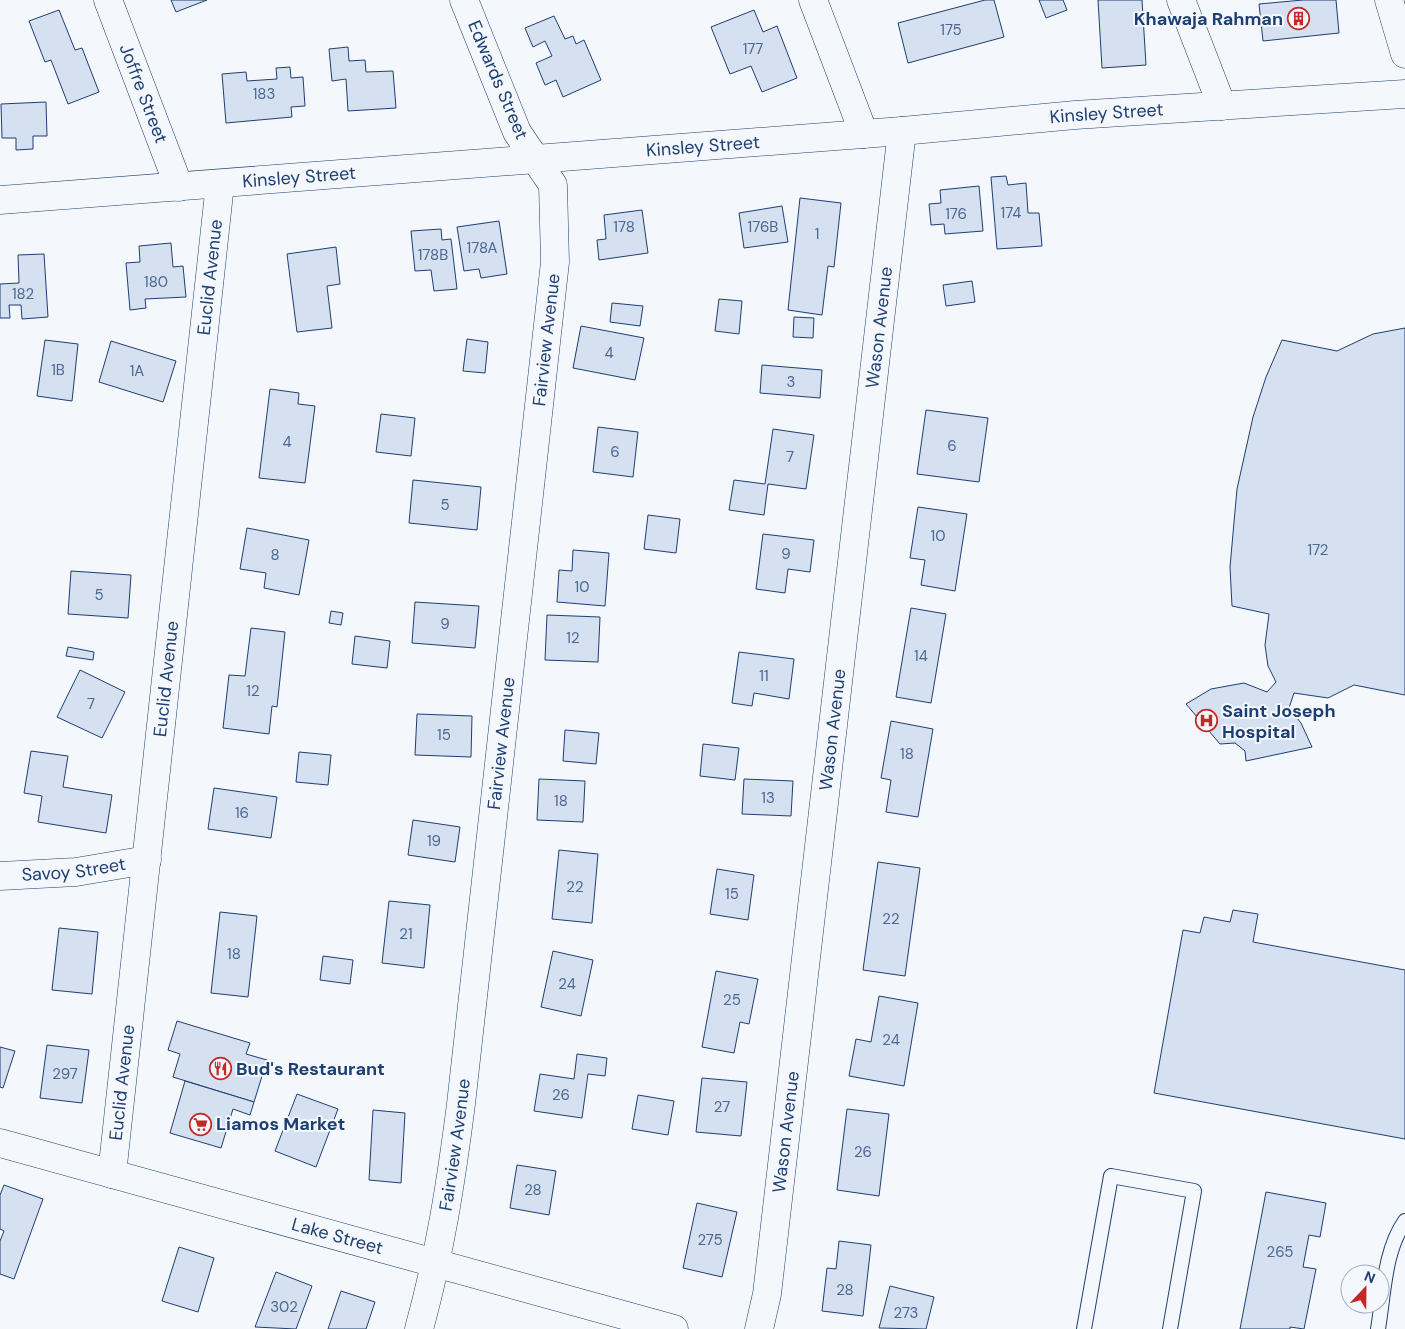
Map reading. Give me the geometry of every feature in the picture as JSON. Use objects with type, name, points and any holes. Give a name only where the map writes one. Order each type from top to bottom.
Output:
[{"type":"street","name":"Joffre Street","points":[[108,0],[178,187]]},
{"type":"street","name":"Edwards Street","points":[[464,0],[517,132],[535,159]]},
{"type":"street","points":[[813,0],[864,134]]},
{"type":"street","points":[[1181,0],[1222,106]]},
{"type":"street","points":[[1389,0],[1405,54]]},
{"type":"street","name":"Kinsley Street","points":[[0,200],[902,131],[1075,115],[1405,94]]},
{"type":"street","name":"Wason Avenue","points":[[760,1329],[769,1274],[902,131]]},
{"type":"street","name":"Fairview Avenue","points":[[419,1329],[436,1264],[446,1213],[461,1104],[555,262],[553,185],[547,173],[535,159]]},
{"type":"street","name":"Euclid Avenue","points":[[112,1174],[220,184]]},
{"type":"street","name":"Savoy Street","points":[[0,876],[76,872],[147,860]]},
{"type":"street","name":"Lake Street","points":[[0,1143],[674,1329]]},
{"type":"lane","points":[[1084,1329],[1111,1176],[1194,1191],[1170,1329]]},
{"type":"lane","points":[[1378,1329],[1390,1255],[1397,1232],[1405,1221]]},
{"type":"building","points":[[171,0],[207,0],[176,12]]},
{"type":"building","points":[[985,0],[994,0],[1004,37],[908,63],[898,23]]},
{"type":"building","points":[[1039,0],[1063,0],[1067,10],[1046,18]]},
{"type":"building","points":[[1098,0],[1142,0],[1146,65],[1102,68]]},
{"type":"building","name":"Khawaja Rahman","points":[[1303,0],[1336,0],[1339,33],[1263,41],[1259,4]]},
{"type":"building","points":[[59,10],[75,50],[82,48],[99,92],[68,104],[51,60],[45,62],[29,21]]},
{"type":"building","points":[[754,10],[763,32],[777,26],[797,78],[762,92],[751,66],[730,74],[711,27]]},
{"type":"building","points":[[554,16],[565,39],[573,36],[576,44],[584,40],[601,80],[563,97],[556,80],[545,85],[536,63],[552,56],[545,41],[533,47],[525,28]]},
{"type":"building","points":[[348,47],[349,61],[365,60],[366,72],[393,71],[396,108],[348,111],[346,79],[332,81],[329,49]]},
{"type":"building","points":[[290,67],[291,78],[303,77],[305,106],[291,107],[292,117],[226,123],[222,74],[246,72],[247,81],[277,79],[276,68]]},
{"type":"building","points":[[46,102],[47,136],[33,136],[33,149],[16,150],[16,138],[2,138],[1,104]]},
{"type":"building","points":[[1006,176],[1008,185],[1026,183],[1028,213],[1039,213],[1042,246],[997,249],[991,177]]},
{"type":"building","points":[[979,186],[983,231],[945,234],[944,224],[931,225],[929,204],[941,203],[940,190]]},
{"type":"building","points":[[800,198],[841,203],[834,267],[828,266],[822,315],[788,310]]},
{"type":"building","points":[[782,206],[788,242],[744,248],[739,213]]},
{"type":"building","points":[[642,210],[648,253],[599,260],[597,240],[606,239],[604,215]]},
{"type":"building","points":[[499,221],[507,274],[481,278],[479,269],[464,271],[457,227]]},
{"type":"building","points":[[441,229],[442,240],[451,239],[457,289],[434,291],[431,270],[415,271],[411,231]]},
{"type":"building","points":[[171,243],[173,267],[183,266],[186,297],[145,299],[146,308],[130,310],[126,263],[140,262],[139,246]]},
{"type":"building","points":[[336,247],[340,284],[327,286],[332,328],[297,332],[287,254]]},
{"type":"building","points":[[44,254],[48,317],[22,319],[21,305],[9,305],[10,318],[0,318],[0,284],[19,283],[18,255]]},
{"type":"building","points":[[972,281],[975,302],[946,306],[943,285]]},
{"type":"building","points":[[719,299],[742,301],[739,334],[715,331]]},
{"type":"building","points":[[612,303],[643,306],[640,326],[610,322]]},
{"type":"building","points":[[794,317],[814,318],[813,338],[793,337]]},
{"type":"building","points":[[581,326],[644,338],[635,380],[573,368]]},
{"type":"building","points":[[1405,328],[1405,695],[1354,685],[1328,698],[1294,693],[1289,708],[1301,723],[1312,747],[1246,761],[1245,751],[1235,743],[1220,744],[1186,704],[1211,689],[1244,683],[1267,692],[1276,682],[1268,666],[1265,645],[1269,614],[1232,606],[1230,567],[1237,489],[1253,417],[1266,377],[1282,340],[1337,351],[1373,334]]},
{"type":"building","points":[[467,339],[488,342],[485,373],[463,371]]},
{"type":"building","points":[[45,340],[78,344],[72,401],[37,396]]},
{"type":"building","points":[[111,341],[176,361],[163,402],[99,382]]},
{"type":"building","points":[[762,365],[822,370],[820,398],[760,393]]},
{"type":"building","points":[[270,389],[299,393],[298,404],[315,406],[305,483],[259,478]]},
{"type":"building","points":[[926,410],[988,418],[979,482],[917,474]]},
{"type":"building","points":[[381,414],[415,418],[411,456],[376,452]]},
{"type":"building","points":[[598,427],[638,432],[633,477],[593,472]]},
{"type":"building","points":[[773,429],[814,435],[806,489],[768,484],[764,515],[729,510],[734,480],[765,484]]},
{"type":"building","points":[[413,480],[481,487],[477,530],[409,523]]},
{"type":"building","points":[[918,507],[967,514],[955,591],[921,585],[925,560],[910,558]]},
{"type":"building","points":[[648,515],[680,519],[676,553],[644,549]]},
{"type":"building","points":[[247,528],[309,540],[299,595],[264,588],[266,573],[240,569]]},
{"type":"building","points":[[763,534],[814,540],[810,572],[788,569],[785,593],[756,589]]},
{"type":"building","points":[[573,550],[609,553],[605,606],[557,602],[559,570],[572,571]]},
{"type":"building","points":[[71,571],[131,575],[128,618],[68,614]]},
{"type":"building","points":[[415,602],[479,606],[475,648],[412,643]]},
{"type":"building","points":[[911,608],[946,614],[931,703],[896,697]]},
{"type":"building","points":[[331,611],[343,613],[341,625],[329,623]]},
{"type":"building","points":[[547,615],[600,617],[598,662],[545,660]]},
{"type":"building","points":[[251,628],[285,632],[277,707],[272,706],[269,734],[223,728],[229,675],[245,676]]},
{"type":"building","points":[[355,636],[390,641],[387,668],[352,664]]},
{"type":"building","points":[[68,647],[94,652],[93,660],[66,656]]},
{"type":"building","points":[[739,652],[794,659],[789,699],[754,693],[752,706],[732,703]]},
{"type":"building","points":[[80,670],[125,692],[102,738],[57,717]]},
{"type":"building","points":[[417,714],[472,716],[471,757],[415,755]]},
{"type":"building","points":[[891,721],[933,729],[918,817],[886,812],[891,780],[881,778]]},
{"type":"building","points":[[565,730],[599,733],[596,764],[563,761]]},
{"type":"building","points":[[703,744],[739,748],[735,780],[700,776]]},
{"type":"building","points":[[31,751],[68,756],[63,787],[112,795],[106,833],[38,822],[42,796],[24,793]]},
{"type":"building","points":[[299,752],[331,755],[328,785],[296,782]]},
{"type":"building","points":[[539,779],[585,781],[583,822],[537,820]]},
{"type":"building","points":[[744,779],[793,781],[791,816],[742,814]]},
{"type":"building","points":[[214,788],[277,797],[271,838],[208,829]]},
{"type":"building","points":[[413,820],[460,827],[455,862],[408,855]]},
{"type":"building","points":[[559,850],[598,854],[592,923],[552,919]]},
{"type":"building","points":[[878,862],[920,868],[905,976],[863,970]]},
{"type":"building","points":[[717,869],[754,875],[748,920],[710,914]]},
{"type":"building","points":[[389,901],[430,905],[424,968],[382,963]]},
{"type":"building","points":[[1233,910],[1258,914],[1253,942],[1405,970],[1405,1139],[1154,1093],[1183,930],[1200,933],[1204,917],[1230,922]]},
{"type":"building","points":[[220,912],[257,916],[248,997],[211,993]]},
{"type":"building","points":[[59,928],[98,932],[92,994],[52,990]]},
{"type":"building","points":[[553,951],[593,960],[581,1016],[541,1007]]},
{"type":"building","points":[[323,956],[353,960],[350,984],[320,980]]},
{"type":"building","points":[[716,971],[758,979],[749,1024],[740,1022],[734,1053],[702,1047]]},
{"type":"building","points":[[879,996],[918,1003],[904,1086],[849,1076],[856,1039],[871,1042]]},
{"type":"building","name":"Bud's Restaurant","points":[[177,1021],[250,1043],[246,1054],[267,1060],[254,1102],[173,1077],[180,1054],[168,1050]]},
{"type":"building","points":[[47,1045],[89,1050],[82,1103],[40,1098]]},
{"type":"building","points":[[0,1047],[15,1051],[3,1088],[0,1087]]},
{"type":"building","points":[[577,1054],[607,1058],[605,1076],[588,1074],[582,1118],[534,1111],[540,1074],[574,1079]]},
{"type":"building","points":[[702,1078],[747,1082],[741,1136],[696,1132]]},
{"type":"building","name":"Liamos Market","points":[[185,1081],[254,1102],[250,1115],[233,1109],[221,1148],[170,1133]]},
{"type":"building","points":[[297,1094],[338,1109],[316,1167],[275,1151]]},
{"type":"building","points":[[638,1095],[674,1101],[668,1135],[632,1129]]},
{"type":"building","points":[[847,1109],[889,1114],[879,1196],[837,1190]]},
{"type":"building","points":[[373,1110],[405,1113],[401,1183],[369,1180]]},
{"type":"building","points":[[517,1165],[556,1171],[549,1215],[510,1208]]},
{"type":"building","points":[[4,1185],[43,1199],[14,1279],[0,1274],[0,1241],[4,1231],[0,1229],[0,1195]]},
{"type":"building","points":[[1266,1192],[1326,1203],[1320,1237],[1309,1235],[1303,1267],[1316,1269],[1304,1329],[1290,1327],[1290,1329],[1240,1329]]},
{"type":"building","points":[[697,1203],[737,1212],[722,1277],[683,1268]]},
{"type":"building","points":[[839,1241],[871,1245],[863,1316],[822,1311],[827,1268],[836,1269]]},
{"type":"building","points":[[179,1247],[214,1258],[198,1312],[162,1301]]},
{"type":"building","points":[[276,1272],[312,1286],[296,1329],[255,1327]]},
{"type":"building","points":[[890,1286],[934,1297],[926,1329],[879,1328]]},
{"type":"building","points":[[341,1291],[375,1302],[366,1329],[328,1329]]},
{"type":"place","name":"Khawaja Rahman","points":[[1299,19]]},
{"type":"place","name":"Saint Joseph Hospital","points":[[1206,721]]},
{"type":"place","name":"Bud's Restaurant","points":[[220,1069]]},
{"type":"place","name":"Liamos Market","points":[[200,1124]]}]
